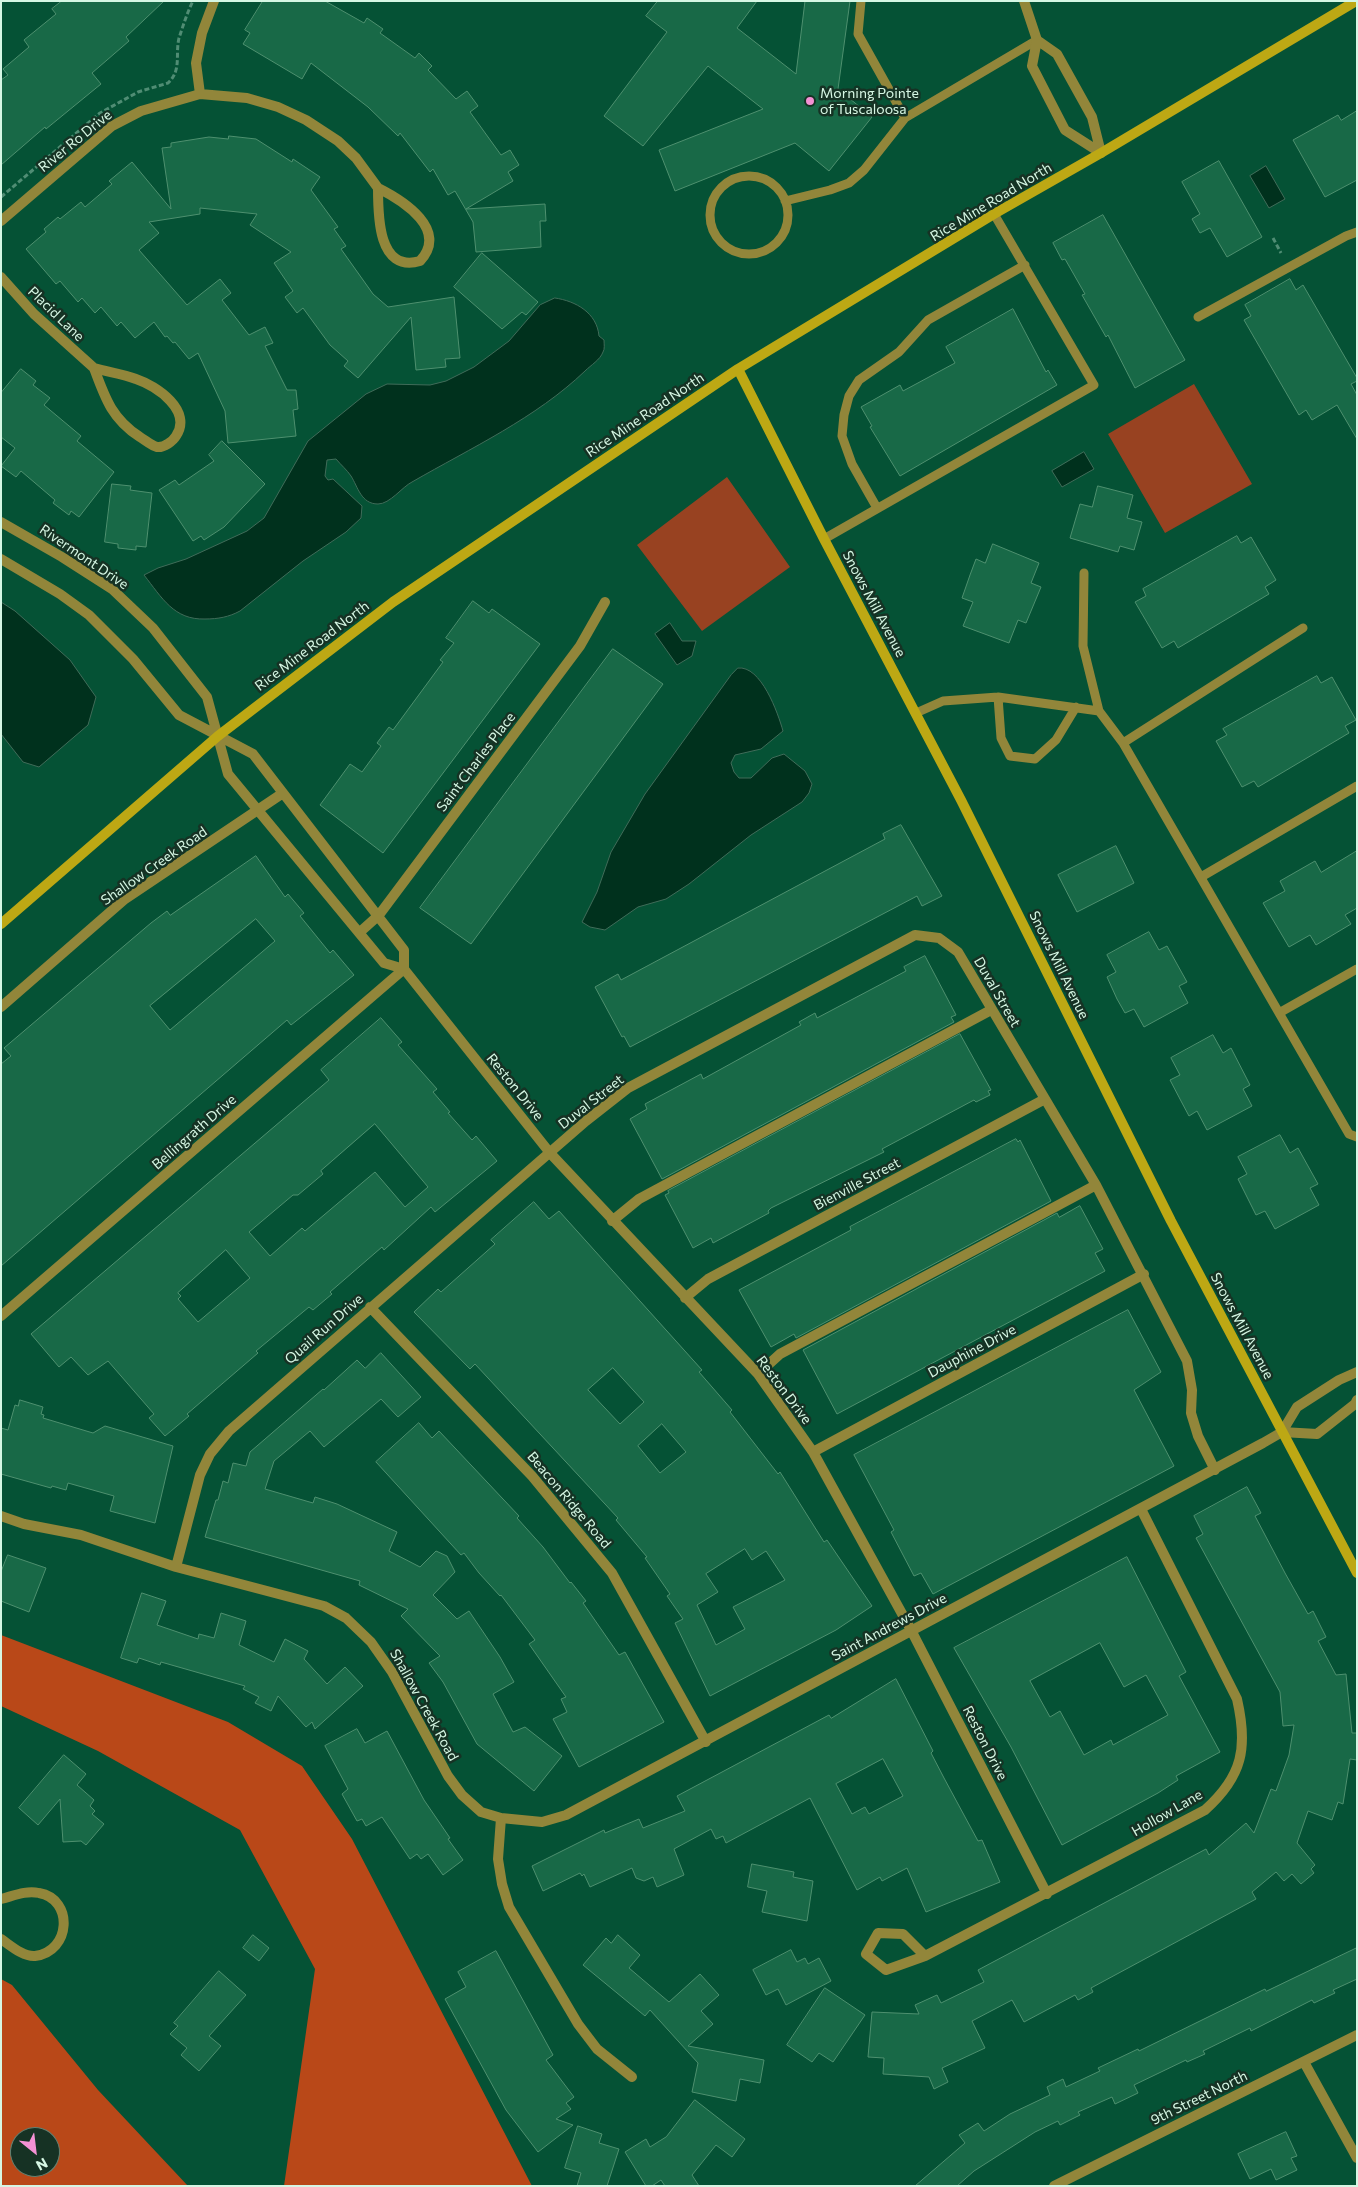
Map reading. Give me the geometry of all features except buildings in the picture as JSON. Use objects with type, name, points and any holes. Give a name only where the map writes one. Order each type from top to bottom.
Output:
[{"type":"main road","name":"Rice Mine Road North","points":[[1,924],[218,736],[393,602],[738,369],[994,214],[1101,154],[1356,1]]},
{"type":"main road","name":"Snows Mill Avenue","points":[[738,369],[824,539],[916,713],[1171,1221],[1357,1573]]},
{"type":"street","points":[[214,1],[202,33],[196,63],[200,94],[247,98],[278,106],[306,120],[338,141],[356,158],[378,188],[402,200],[426,228],[431,240],[430,247],[420,261],[402,264],[389,251],[381,236],[378,215],[378,188]]},
{"type":"street","points":[[1024,1],[1037,40],[1032,66],[1065,130],[1101,154]]},
{"type":"street","points":[[1037,40],[1057,54],[1092,117],[1101,154]]},
{"type":"street","name":"River Ro Drive","points":[[1,221],[112,126],[141,111],[200,94]]},
{"type":"street","name":"Placid Lane","points":[[1,277],[34,314],[94,368],[108,405],[119,420],[135,434],[157,447],[165,446],[175,439],[182,421],[180,413],[168,399],[136,379],[94,368]]},
{"type":"street","name":"Rivermont Drive","points":[[1,522],[62,556],[112,589],[154,628],[207,697],[218,736]]},
{"type":"street","points":[[1,559],[60,594],[89,615],[133,658],[180,715],[252,754],[379,915],[404,950],[404,969]]},
{"type":"street","name":"Saint Charles Place","points":[[360,932],[379,915],[580,646],[605,602]]},
{"type":"street","name":"Reston Drive","points":[[218,736],[228,774],[260,809],[384,963],[404,969],[550,1153],[758,1374],[813,1452],[912,1630],[1047,1894]]},
{"type":"street","name":"Shallow Creek Road","points":[[1,1007],[125,899],[283,793]]},
{"type":"street","name":"Duval Street","points":[[550,1153],[628,1088],[915,935],[939,938],[958,952],[1096,1185],[1144,1274],[1187,1361],[1192,1390],[1191,1413],[1198,1436],[1215,1470]]},
{"type":"street","name":"Bellingrath Drive","points":[[1,1316],[404,969]]},
{"type":"street","points":[[612,1221],[638,1199],[992,1010]]},
{"type":"street","name":"Bienville Street","points":[[685,1298],[708,1278],[1045,1099]]},
{"type":"street","name":"Quail Run Drive","points":[[176,1567],[200,1475],[210,1454],[229,1431],[370,1306],[550,1153]]},
{"type":"street","points":[[758,1374],[780,1354],[1096,1185]]},
{"type":"street","name":"Dauphine Drive","points":[[813,1452],[1144,1274]]},
{"type":"street","name":"Beacon Ridge Road","points":[[370,1306],[532,1476],[612,1573],[706,1742]]},
{"type":"street","points":[[1357,1372],[1339,1380],[1297,1407],[1282,1432],[1317,1434],[1355,1404],[1357,1400]]},
{"type":"street","name":"Saint Andrews Drive","points":[[501,1818],[542,1822],[566,1815],[1215,1470],[1282,1432]]},
{"type":"street","name":"Hollow Lane","points":[[925,1956],[903,1934],[878,1932],[866,1954],[886,1970],[925,1956],[1205,1810],[1224,1793],[1237,1772],[1242,1748],[1242,1723],[1237,1699],[1141,1509]]},
{"type":"street","name":"Shallow Creek Road","points":[[1,1516],[24,1524],[81,1535],[176,1567],[324,1606],[346,1618],[371,1642],[392,1672],[448,1776],[462,1795],[482,1812],[501,1818]]},
{"type":"street","points":[[501,1818],[498,1859],[502,1884],[510,1907],[578,2024],[597,2049],[632,2077]]},
{"type":"street","points":[[1,1899],[27,1892],[40,1893],[54,1899],[62,1912],[65,1926],[59,1942],[50,1950],[34,1956],[18,1951],[1,1939]]},
{"type":"street","name":"9th Street North","points":[[1054,2186],[1357,2036]]},
{"type":"street","points":[[1304,2062],[1357,2158]]},
{"type":"lane","points":[[861,1],[858,34],[905,118]]},
{"type":"lane","points":[[785,200],[830,190],[849,183],[864,170],[905,118],[1037,40]]},
{"type":"lane","points":[[751,176],[768,181],[778,189],[785,200],[788,211],[783,235],[775,244],[764,251],[753,254],[729,249],[719,241],[712,231],[710,213],[715,195],[733,179],[751,176]]},
{"type":"lane","points":[[824,539],[1094,385],[994,214]]},
{"type":"lane","points":[[1198,317],[1346,236],[1357,232]]},
{"type":"lane","points":[[877,508],[852,464],[842,436],[844,415],[849,396],[859,380],[899,352],[928,320],[1025,265]]},
{"type":"lane","points":[[1084,573],[1084,646],[1099,711],[1123,743],[1349,1134],[1357,1137]]},
{"type":"lane","points":[[1123,743],[1303,628]]},
{"type":"lane","points":[[998,697],[1001,738],[1010,756],[1035,758],[1056,740],[1076,707]]},
{"type":"lane","points":[[916,713],[943,701],[998,697],[1099,711]]},
{"type":"lane","points":[[1201,877],[1357,786]]},
{"type":"lane","points":[[1279,1013],[1357,969]]},
{"type":"path","points":[[1,196],[100,113],[138,92],[168,83],[174,77],[177,70],[179,40],[193,1]]},
{"type":"path","points":[[1272,238],[1281,253]]},
{"type":"shaded area","points":[[1266,166],[1285,199],[1269,208],[1250,176]]},
{"type":"shaded area","points":[[555,298],[578,305],[590,315],[599,336],[604,340],[604,351],[598,360],[566,388],[524,418],[412,482],[382,503],[372,503],[364,498],[349,474],[336,459],[327,460],[325,476],[328,480],[333,479],[362,506],[361,518],[346,532],[303,561],[240,611],[214,619],[185,616],[177,612],[163,599],[144,575],[158,568],[186,559],[247,531],[264,518],[308,441],[366,394],[387,384],[430,385],[446,381],[474,367],[509,341],[540,305]]},
{"type":"shaded area","points":[[1194,384],[1252,484],[1165,533],[1108,434]]},
{"type":"shaded area","points":[[1084,452],[1094,469],[1062,487],[1052,471]]},
{"type":"shaded area","points":[[727,477],[790,567],[702,631],[637,545]]},
{"type":"shaded area","points":[[1,602],[15,611],[70,660],[96,697],[88,725],[39,767],[23,762],[1,734]]},
{"type":"shaded area","points":[[670,623],[682,641],[696,641],[692,656],[677,665],[655,634]]},
{"type":"shaded area","points":[[738,668],[746,669],[761,682],[773,702],[783,731],[761,749],[735,755],[731,763],[734,772],[739,778],[751,778],[772,758],[784,754],[805,771],[812,784],[809,793],[802,802],[751,835],[689,884],[666,899],[638,907],[605,930],[590,927],[582,922],[597,892],[611,852],[645,794]]},
{"type":"shaded area","points":[[1,1635],[228,1722],[302,1766],[352,1839],[532,2186],[284,2186],[315,1969],[240,1830],[98,1751],[1,1706]]},
{"type":"shaded area","points":[[1,1979],[12,1985],[98,2090],[188,2186],[1,2186]]},
{"type":"place","name":"Morning Pointe of Tuscaloosa","points":[[810,101]]}]
